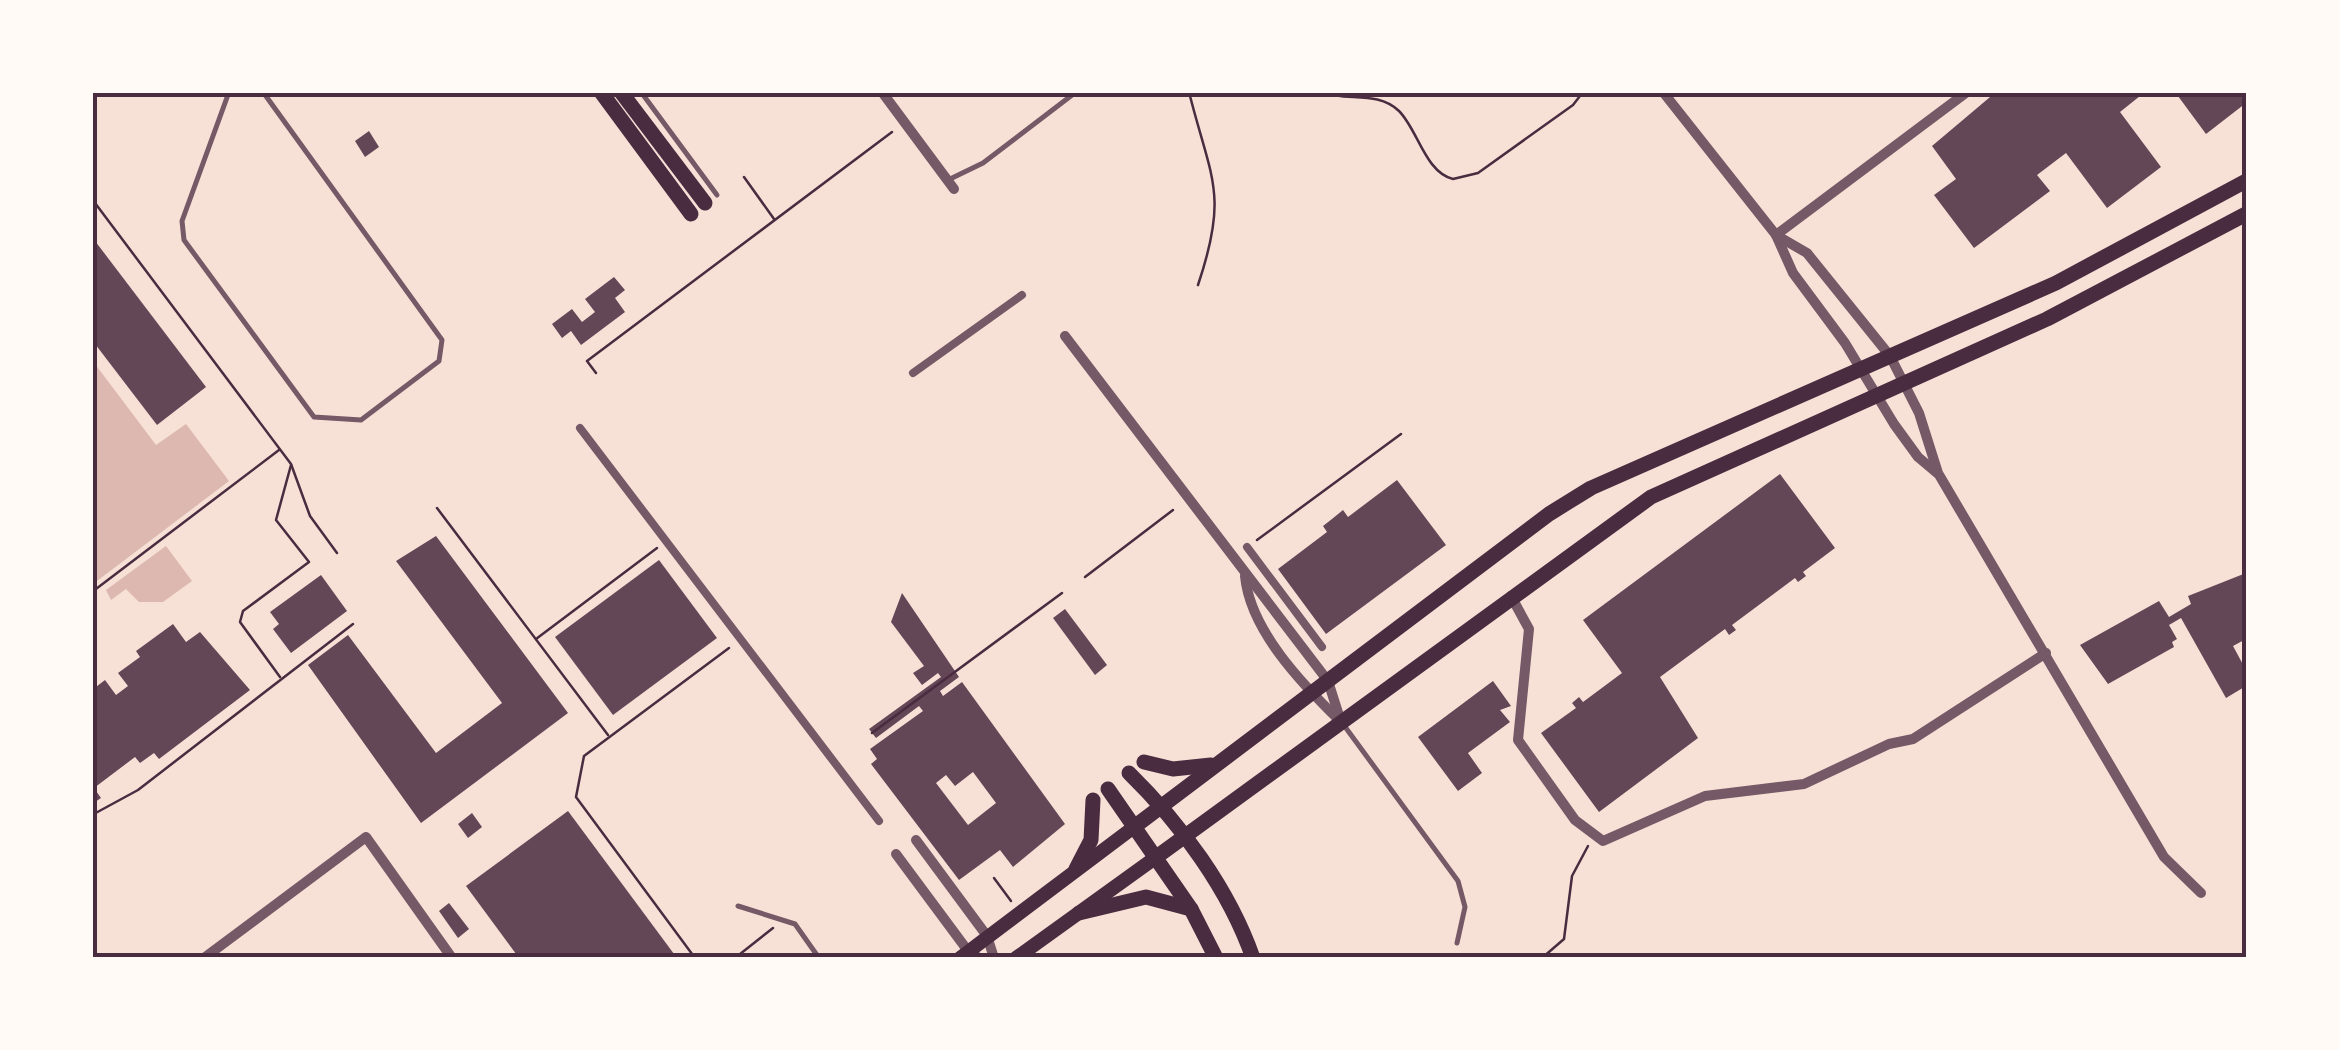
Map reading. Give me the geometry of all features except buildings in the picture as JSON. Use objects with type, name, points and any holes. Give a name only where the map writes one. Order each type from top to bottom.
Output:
[{"type":"main road","points":[[601,92],[691,214]]},
{"type":"main road","points":[[621,92],[711,199]]},
{"type":"main road","points":[[969,955],[987,936],[1215,764],[1549,514],[1590,488],[2073,274],[2246,181]]},
{"type":"main road","points":[[1016,958],[1651,497],[2126,281],[2246,214]]},
{"type":"main road","points":[[1144,762],[1173,769],[1215,764]]},
{"type":"main road","points":[[1129,773],[1162,805],[1184,835],[1222,895],[1253,958]]},
{"type":"main road","points":[[1108,789],[1191,909],[1216,958]]},
{"type":"main road","points":[[1076,869],[1091,840],[1093,800]]},
{"type":"main road","points":[[1078,913],[1146,898],[1191,909]]},
{"type":"street","points":[[882,92],[950,185]]},
{"type":"street","points":[[1662,92],[1776,235],[1794,274],[1875,395],[1918,457],[1938,473]]},
{"type":"street","points":[[1776,235],[1967,92]]},
{"type":"street","points":[[1776,235],[1808,253],[1890,356],[1905,382],[1938,473],[2164,857],[2201,893]]},
{"type":"street","points":[[913,373],[1022,295]]},
{"type":"street","points":[[1065,336],[1328,681],[1341,722]]},
{"type":"street","points":[[580,428],[879,821]]},
{"type":"street","points":[[1248,547],[1322,647]]},
{"type":"street","points":[[1245,575],[1248,604],[1312,694],[1341,722]]},
{"type":"street","points":[[1510,596],[1529,629],[1518,740],[1575,820],[1594,837],[1615,838],[1705,796],[1804,784],[1832,775],[1889,744],[1913,739],[2046,652]]},
{"type":"street","points":[[204,958],[366,837],[452,958]]},
{"type":"street","points":[[916,840],[987,936],[994,958]]},
{"type":"street","points":[[896,854],[969,955]]},
{"type":"lane","points":[[229,92],[182,221],[184,240],[314,417],[361,420],[439,361],[442,340],[263,92]]},
{"type":"lane","points":[[641,92],[711,199]]},
{"type":"lane","points":[[950,185],[1076,92]]},
{"type":"lane","points":[[1341,722],[1458,882],[1464,906],[1457,943]]},
{"type":"lane","points":[[738,906],[795,924],[819,958]]},
{"type":"path","points":[[1189,92],[1215,175],[1214,241],[1198,285]]},
{"type":"path","points":[[1323,92],[1388,103],[1400,112],[1441,175],[1452,179],[1478,172],[1573,105],[1584,92]]},
{"type":"path","points":[[596,373],[587,360],[892,132]]},
{"type":"path","points":[[744,176],[774,220]]},
{"type":"path","points":[[92,199],[292,464],[310,516],[338,553]]},
{"type":"path","points":[[1248,547],[1402,434]]},
{"type":"path","points":[[92,592],[280,450]]},
{"type":"path","points":[[280,677],[240,622],[243,611],[309,562],[276,520],[292,464]]},
{"type":"path","points":[[437,508],[609,737]]},
{"type":"path","points":[[1085,577],[1173,510]]},
{"type":"path","points":[[535,639],[667,541]]},
{"type":"path","points":[[872,733],[1062,592]]},
{"type":"path","points":[[92,815],[138,790],[353,624]]},
{"type":"path","points":[[695,958],[576,797],[584,756],[741,639]]},
{"type":"path","points":[[1542,958],[1564,939],[1572,876],[1594,837]]},
{"type":"path","points":[[735,958],[783,920]]},
{"type":"shaded area","points":[[92,360],[156,445],[186,424],[229,481],[93,584]]},
{"type":"shaded area","points":[[166,546],[192,581],[163,602],[139,602],[126,589],[111,600],[106,590]]}]
